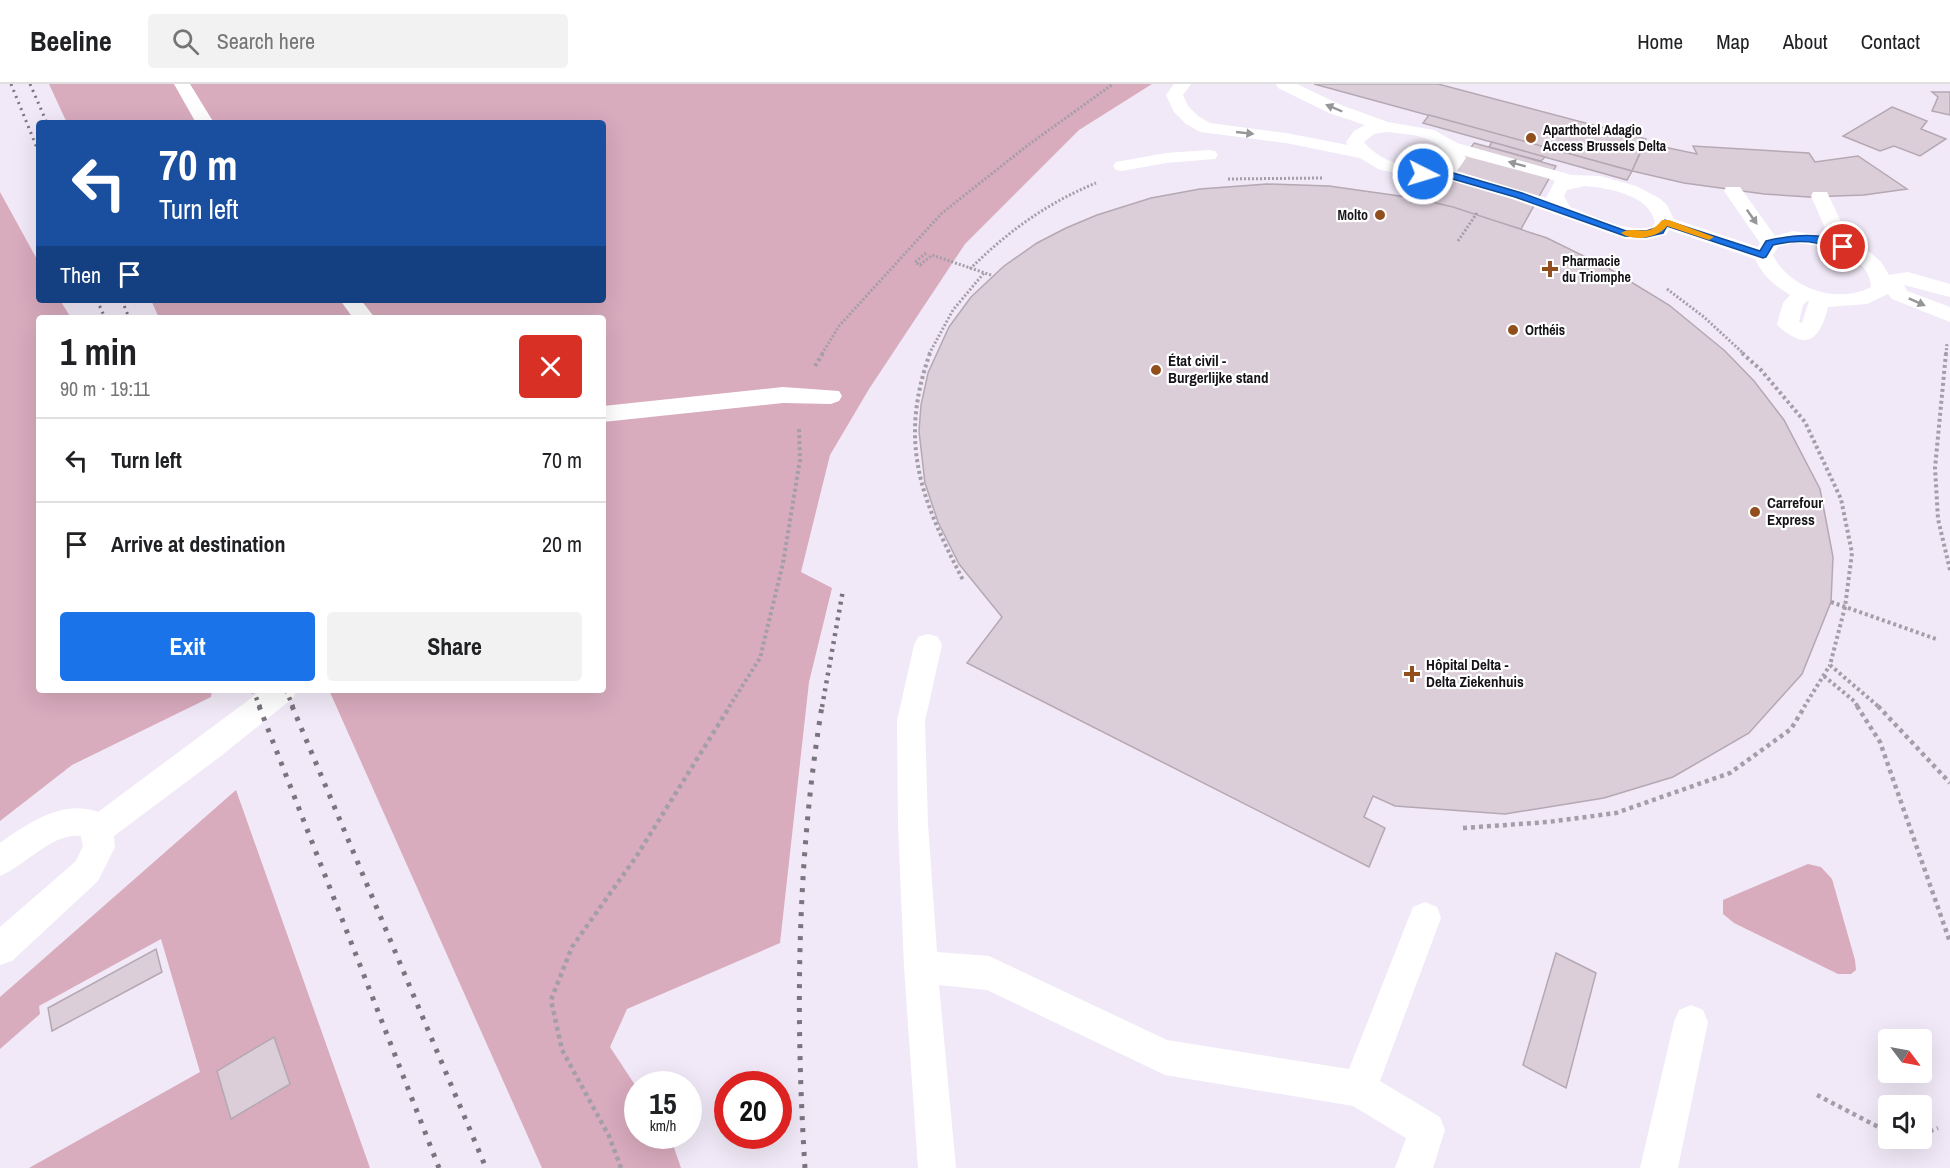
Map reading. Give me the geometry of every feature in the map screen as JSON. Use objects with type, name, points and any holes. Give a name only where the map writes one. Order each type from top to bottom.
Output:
[{"type":"lane","points":[[182,84],[203,120]]},
{"type":"lane","points":[[1183,84],[1174,95],[1180,108],[1198,124],[1218,130],[1286,138],[1365,154],[1400,170],[1423,174],[1449,169],[1457,158],[1453,147]]},
{"type":"lane","points":[[1284,84],[1335,109],[1386,127],[1434,136],[1453,147],[1553,174],[1572,182]]},
{"type":"lane","points":[[1167,158],[1198,124]]},
{"type":"lane","points":[[1365,154],[1355,142],[1358,136],[1373,128],[1386,127]]},
{"type":"lane","points":[[1122,166],[1202,155],[1218,130]]},
{"type":"lane","points":[[1440,172],[1519,195],[1625,233],[1646,234],[1659,231],[1665,222]]},
{"type":"lane","points":[[1563,210],[1555,196],[1564,184],[1592,180],[1635,192],[1660,208],[1665,222]]},
{"type":"lane","points":[[1733,191],[1766,249],[1765,265],[1773,275],[1804,293],[1842,302]]},
{"type":"lane","points":[[1820,196],[1843,247]]},
{"type":"lane","points":[[1665,222],[1766,249]]},
{"type":"lane","points":[[1766,249],[1780,239],[1801,237],[1826,241],[1843,247],[1871,263],[1899,295],[1949,325]]},
{"type":"lane","points":[[1804,293],[1792,303],[1788,324],[1804,334],[1814,324],[1819,301],[1860,301],[1872,297],[1887,281],[1908,278],[1950,291]]},
{"type":"lane","points":[[352,303],[362,315]]},
{"type":"lane","points":[[606,414],[797,396],[831,396]]},
{"type":"lane","points":[[606,431],[650,410]]},
{"type":"lane","points":[[928,645],[911,721],[913,824],[921,967],[937,1168]]},
{"type":"lane","points":[[98,830],[211,747],[279,693]]},
{"type":"lane","points":[[0,861],[35,838],[64,823],[86,822],[98,830]]},
{"type":"lane","points":[[0,948],[87,871],[99,847],[98,830]]},
{"type":"lane","points":[[1359,1089],[1425,918]]},
{"type":"lane","points":[[921,967],[990,973],[1165,1057],[1359,1089],[1427,1130],[1414,1168]]},
{"type":"lane","points":[[1659,1168],[1691,1022]]},
{"type":"path","points":[[621,1168],[609,1136],[562,1050],[551,1000],[572,947],[636,857],[760,658],[783,563],[800,460],[797,396],[839,326],[942,213],[1028,145],[1113,84]]},
{"type":"path","points":[[1224,180],[1262,177],[1329,178]]},
{"type":"path","points":[[970,269],[1008,233],[1034,215],[1100,181]]},
{"type":"path","points":[[1458,241],[1477,212]]},
{"type":"path","points":[[926,253],[915,262],[921,265],[932,255],[991,275]]},
{"type":"path","points":[[963,580],[933,523],[920,483],[914,451],[913,412],[922,371],[944,321],[963,295],[984,273]]},
{"type":"path","points":[[1463,828],[1548,822],[1616,813],[1730,772],[1791,729],[1830,665],[1845,607],[1851,553],[1841,499],[1805,422],[1761,370],[1704,317],[1667,289]]},
{"type":"path","points":[[1949,325],[1935,468],[1938,519],[1950,570]]},
{"type":"path","points":[[1831,602],[1936,639]]},
{"type":"path","points":[[1830,665],[1867,693],[1913,738],[1950,783]]},
{"type":"path","points":[[1824,676],[1854,701],[1880,742],[1950,942]]},
{"type":"path","points":[[1817,1095],[1878,1127]]},
{"type":"path","points":[[1932,1130],[1938,1128]]},
{"type":"shaded area","points":[[49,84],[1152,84],[1079,130],[965,244],[869,389],[830,455],[801,572],[832,588],[809,682],[780,943],[627,1009],[610,1047],[626,1071],[624,1071],[624,1149],[674,1149],[681,1168],[542,1168],[330,693],[606,693],[606,315],[158,315],[152,303],[606,303],[606,120],[66,120]]},
{"type":"shaded area","points":[[0,192],[36,258],[36,303],[62,303],[69,315],[36,315],[36,693],[212,693],[211,697],[72,765],[0,821]]},
{"type":"shaded area","points":[[236,790],[370,1168],[29,1168],[200,1072],[161,939],[39,1006],[40,1014],[0,1049],[0,997]]},
{"type":"shaded area","points":[[1808,864],[1821,867],[1832,879],[1855,960],[1856,970],[1851,974],[1838,974],[1734,923],[1723,914],[1723,900]]},
{"type":"building","points":[[1314,84],[1438,84],[1646,139],[1632,171]]},
{"type":"building","points":[[1932,92],[1950,92],[1950,115],[1932,111],[1938,97]]},
{"type":"building","points":[[1892,107],[1927,121],[1921,129],[1946,139],[1920,156],[1894,146],[1880,151],[1843,136]]},
{"type":"building","points":[[1429,115],[1632,171],[1627,180],[1423,123]]},
{"type":"building","points":[[1492,142],[1545,157],[1541,161],[1489,147]]},
{"type":"building","points":[[1474,143],[1556,166],[1521,229],[1434,203]]},
{"type":"building","points":[[1645,143],[1697,154],[1693,146],[1809,153],[1815,162],[1858,156],[1907,189],[1864,195],[1809,197],[1764,194],[1684,183],[1632,171]]},
{"type":"building","points":[[1267,184],[1329,186],[1414,198],[1453,207],[1547,238],[1608,268],[1669,305],[1725,351],[1754,381],[1784,420],[1820,489],[1833,557],[1831,602],[1802,674],[1749,733],[1673,777],[1604,798],[1505,814],[1395,806],[1373,796],[1364,817],[1385,828],[1369,867],[967,663],[1002,617],[959,564],[938,522],[925,483],[919,431],[921,405],[928,373],[949,327],[971,297],[1004,266],[1037,243],[1066,228],[1097,215],[1151,198],[1200,189]]},
{"type":"building","points":[[156,949],[162,972],[52,1031],[48,1008]]},
{"type":"building","points":[[1556,953],[1596,973],[1566,1088],[1523,1065]]},
{"type":"building","points":[[274,1037],[290,1084],[231,1119],[217,1071]]},
{"type":"railway","points":[[11,84],[36,146]]},
{"type":"railway","points":[[30,84],[46,120]]},
{"type":"railway","points":[[98,303],[104,315]]},
{"type":"railway","points":[[123,303],[128,315]]},
{"type":"railway","points":[[822,707],[843,590]]},
{"type":"railway","points":[[254,693],[260,707]]},
{"type":"railway","points":[[287,693],[293,707]]},
{"type":"railway","points":[[259,706],[439,1168]]},
{"type":"railway","points":[[292,706],[486,1168]]},
{"type":"railway","points":[[805,1168],[800,1052],[800,936],[807,821],[822,706]]},
{"type":"slow traffic","points":[[1626,233],[1646,234],[1659,231],[1665,222],[1709,237]]},
{"type":"place","name":"Aparthotel Adagio Access Brussels Delta","points":[[1531,138]]},
{"type":"place","name":"Molto","points":[[1380,215]]},
{"type":"place","name":"Pharmacie du Triomphe","points":[[1550,269]]},
{"type":"place","name":"Orthéis","points":[[1513,330]]},
{"type":"place","name":"État civil - Burgerlijke stand","points":[[1156,370]]},
{"type":"place","name":"Carrefour Express","points":[[1755,512]]},
{"type":"place","name":"Hôpital Delta - Delta Ziekenhuis","points":[[1412,674]]},
{"type":"route","points":[[1423,174],[1440,172],[1519,195],[1625,233],[1646,234],[1659,231],[1665,222],[1763,255],[1770,243],[1793,237],[1826,241],[1843,247]]}]
